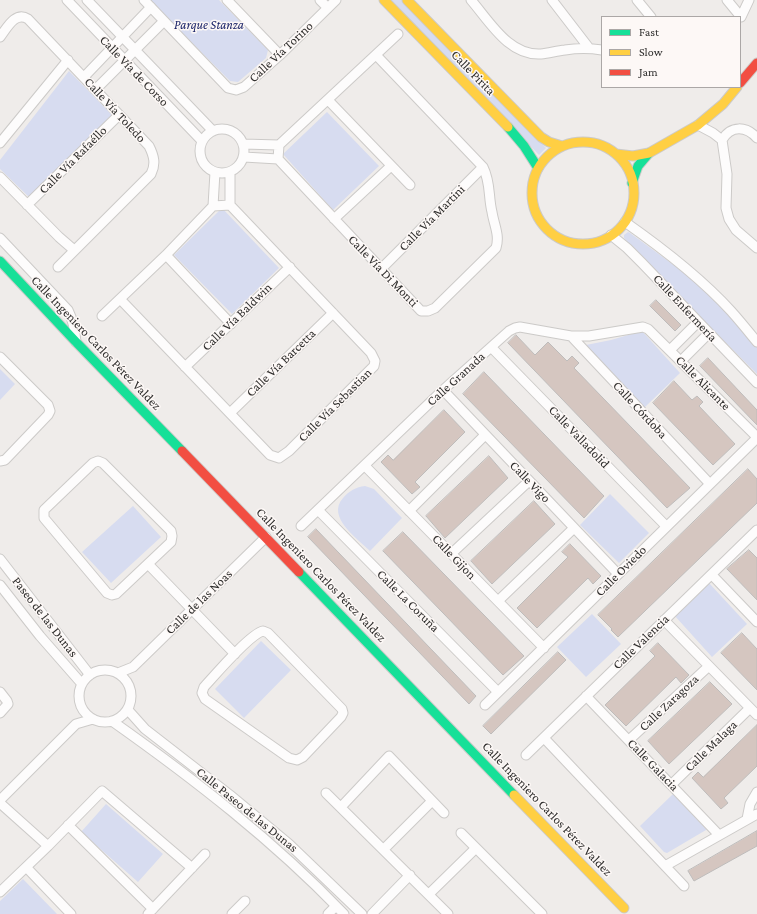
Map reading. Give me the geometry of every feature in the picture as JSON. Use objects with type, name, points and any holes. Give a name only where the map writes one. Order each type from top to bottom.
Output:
[{"type":"street","name":"Calle Vía de Corso","points":[[67,0],[202,141]]},
{"type":"street","name":"Calle Vía de Corso","points":[[87,0],[213,131]]},
{"type":"street","name":"Calle Vía Torino","points":[[144,0],[228,88],[236,90],[244,87],[280,55],[336,0]]},
{"type":"street","points":[[227,0],[280,55]]},
{"type":"street","points":[[320,0],[328,8]]},
{"type":"street","name":"Calle Pirita","points":[[384,0],[512,131],[538,168]]},
{"type":"street","name":"Calle Pirita","points":[[407,0],[541,137],[549,142],[562,146]]},
{"type":"street","points":[[471,0],[505,40],[524,52],[542,54],[589,48],[601,50]]},
{"type":"street","points":[[552,0],[589,48]]},
{"type":"street","points":[[637,0],[650,16]]},
{"type":"street","points":[[727,0],[741,16],[749,0]]},
{"type":"street","points":[[84,77],[152,8]]},
{"type":"street","name":"Calle Vía Toledo","points":[[0,37],[13,20],[17,17],[25,17],[96,89],[149,146],[153,153],[154,168],[151,174],[58,267]]},
{"type":"street","points":[[96,89],[164,21]]},
{"type":"street","points":[[244,157],[278,159],[279,145],[398,34]]},
{"type":"street","name":"Calle Vía Di Monti","points":[[278,159],[421,311],[428,311],[435,308],[496,248],[498,232],[492,212],[489,182],[483,167],[376,55]]},
{"type":"street","points":[[0,143],[68,60]]},
{"type":"street","points":[[741,82],[757,63]]},
{"type":"street","points":[[616,154],[633,156],[649,152],[698,125],[723,104],[736,88]]},
{"type":"street","points":[[328,100],[410,185]]},
{"type":"street","name":"Calle Vía Rafaéllo","points":[[27,205],[119,115]]},
{"type":"street","points":[[698,125],[722,140]]},
{"type":"street","points":[[757,138],[751,132],[738,128],[725,135],[722,140],[727,174],[726,208],[736,230],[757,248]]},
{"type":"street","points":[[222,129],[229,130],[240,138],[245,150],[241,164],[236,169],[224,173],[215,172],[204,164],[201,156],[202,141],[213,131],[222,129]]},
{"type":"street","points":[[584,142],[596,144],[606,148],[616,154],[626,167],[632,183],[634,193],[625,222],[611,235],[596,242],[579,243],[562,239],[548,230],[538,216],[532,201],[532,184],[538,168],[548,155],[562,146],[584,142]]},
{"type":"street","points":[[243,144],[279,145]]},
{"type":"street","points":[[632,183],[638,166],[649,152]]},
{"type":"street","points":[[334,219],[391,166]]},
{"type":"street","name":"Calle Vía Martini","points":[[381,268],[483,167]]},
{"type":"street","points":[[102,316],[166,255],[213,206],[215,172]]},
{"type":"street","points":[[213,206],[230,205],[230,172]]},
{"type":"street","points":[[0,177],[59,237],[74,250]]},
{"type":"street","name":"Calle Vía Sebastian","points":[[120,299],[270,455],[279,458],[289,451],[374,366],[375,360],[371,353],[230,205]]},
{"type":"street","name":"Calle Enfermería","points":[[625,222],[695,276],[730,310],[757,342]]},
{"type":"street","name":"Calle Enfermería","points":[[611,235],[642,262],[757,383]]},
{"type":"street","points":[[0,238],[68,310],[74,325],[76,342]]},
{"type":"street","points":[[166,255],[231,324]]},
{"type":"street","name":"Calle Ingeniero Carlos Pérez Valdez","points":[[0,261],[76,342],[624,908]]},
{"type":"street","name":"Calle Vía Baldwin","points":[[185,367],[290,268]]},
{"type":"street","name":"Calle Vía Barcetta","points":[[230,413],[333,313]]},
{"type":"street","points":[[670,350],[698,322]]},
{"type":"street","name":"Calle Granada","points":[[301,526],[443,390],[492,348],[509,331],[520,327],[571,336],[589,336],[643,327],[648,329]]},
{"type":"street","name":"Calle Alicante","points":[[648,329],[757,437]]},
{"type":"street","points":[[681,361],[709,333]]},
{"type":"street","name":"Calle Córdoba","points":[[571,336],[710,484]]},
{"type":"street","name":"Calle Valladolid","points":[[492,348],[666,526]]},
{"type":"street","points":[[0,357],[48,405],[50,411],[6,460],[0,461]]},
{"type":"street","name":"Calle Vigo","points":[[443,390],[618,574]]},
{"type":"street","points":[[409,511],[485,435]]},
{"type":"street","name":"Calle Oviedo","points":[[485,704],[544,648],[757,437]]},
{"type":"street","points":[[98,461],[103,463],[171,531],[171,542],[148,564],[116,594],[112,595],[107,593],[44,518],[44,510],[93,463],[98,461]]},
{"type":"street","name":"Calle Gijon","points":[[365,466],[544,648]]},
{"type":"street","points":[[451,554],[529,481]]},
{"type":"street","name":"Calle La Coruña","points":[[318,510],[498,692]]},
{"type":"street","points":[[498,602],[574,528]]},
{"type":"street","name":"Calle Valencia","points":[[526,756],[757,530]]},
{"type":"street","name":"Calle de las Noas","points":[[118,673],[133,667],[266,537]]},
{"type":"street","name":"Paseo de las Dunas","points":[[0,559],[90,675]]},
{"type":"street","points":[[148,564],[235,654]]},
{"type":"street","points":[[712,574],[757,622]]},
{"type":"street","name":"Paseo de las Dunas","points":[[0,585],[40,636],[82,684]]},
{"type":"street","points":[[664,620],[754,712]]},
{"type":"street","points":[[263,631],[268,633],[342,709],[343,713],[341,717],[303,757],[297,760],[289,758],[205,699],[202,693],[204,687],[235,654],[258,632],[263,631]]},
{"type":"street","name":"Calle Zaragoza","points":[[628,740],[709,666]]},
{"type":"street","name":"Calle de las Noas","points":[[128,683],[133,667]]},
{"type":"street","points":[[111,670],[118,673],[128,683],[132,696],[128,710],[121,717],[112,721],[99,721],[93,719],[81,706],[79,698],[82,684],[90,675],[96,672],[111,670]]},
{"type":"street","points":[[0,692],[8,704],[0,713]]},
{"type":"street","name":"Calle Galacia","points":[[586,696],[719,835]]},
{"type":"street","points":[[76,724],[81,706]]},
{"type":"street","name":"Calle Paseo de las Dunas","points":[[128,710],[146,729],[230,795],[289,844],[317,869],[362,914]]},
{"type":"street","name":"Calle Malaga","points":[[671,785],[754,712]]},
{"type":"street","points":[[48,846],[0,801],[76,724],[93,719]]},
{"type":"street","name":"Calle Paseo de las Dunas","points":[[112,721],[199,785],[260,836],[344,914]]},
{"type":"street","points":[[544,738],[684,886]]},
{"type":"street","points":[[341,807],[389,756],[444,813]]},
{"type":"street","points":[[0,892],[102,791],[192,868]]},
{"type":"street","points":[[747,819],[750,804],[757,792]]},
{"type":"street","points":[[326,793],[448,914]]},
{"type":"street","points":[[384,849],[432,801]]},
{"type":"street","points":[[665,866],[757,814]]},
{"type":"street","points":[[68,825],[151,911],[205,854]]},
{"type":"street","points":[[462,833],[542,914]]},
{"type":"street","points":[[428,894],[476,848]]},
{"type":"street","points":[[26,867],[71,914]]},
{"type":"street","points":[[308,879],[317,869]]},
{"type":"street","points":[[372,914],[410,875]]},
{"type":"street","points":[[232,914],[245,901]]},
{"type":"street","points":[[328,914],[336,906]]},
{"type":"green space","name":"Parque Stanza","points":[[149,0],[219,0],[268,50],[266,58],[238,82],[230,81]]},
{"type":"green space","points":[[389,0],[403,0],[546,148],[539,155]]},
{"type":"green space","points":[[69,71],[113,116],[30,198],[0,169],[0,160]]},
{"type":"green space","points":[[327,112],[379,166],[333,210],[283,154]]},
{"type":"green space","points":[[222,208],[279,268],[232,314],[174,255]]},
{"type":"green space","points":[[628,232],[686,274],[723,308],[757,344],[757,374],[644,261],[624,238],[624,235]]},
{"type":"green space","points":[[642,331],[680,373],[644,408],[586,345],[611,340]]},
{"type":"green space","points":[[0,369],[15,384],[0,400]]},
{"type":"green space","points":[[365,486],[374,489],[402,518],[370,551],[345,527],[338,512],[339,505],[343,498],[350,491]]},
{"type":"green space","points":[[610,494],[649,533],[619,563],[580,525]]},
{"type":"green space","points":[[133,506],[161,537],[111,583],[82,552]]},
{"type":"green space","points":[[709,583],[747,624],[712,657],[674,615]]},
{"type":"green space","points":[[592,614],[621,644],[586,677],[557,647]]},
{"type":"green space","points":[[261,641],[291,670],[244,718],[215,689]]},
{"type":"green space","points":[[673,794],[706,830],[667,853],[664,852],[640,826]]},
{"type":"green space","points":[[106,804],[163,854],[138,882],[81,832]]},
{"type":"green space","points":[[23,879],[57,914],[0,914],[0,901]]},
{"type":"building","points":[[656,300],[681,325],[675,331],[650,306]]},
{"type":"building","points":[[516,335],[535,355],[548,342],[567,361],[572,356],[579,363],[574,368],[690,488],[667,508],[508,343]]},
{"type":"building","points":[[708,358],[757,410],[757,425],[700,366]]},
{"type":"building","points":[[484,372],[604,496],[584,518],[463,394]]},
{"type":"building","points":[[674,381],[692,400],[697,396],[703,402],[699,406],[735,444],[713,465],[653,403]]},
{"type":"building","points":[[444,410],[465,432],[415,482],[420,487],[412,494],[381,462],[388,455],[393,460]]},
{"type":"building","points":[[489,456],[508,478],[445,538],[426,516]]},
{"type":"building","points":[[748,469],[757,479],[757,503],[618,637],[598,615]]},
{"type":"building","points":[[534,501],[555,524],[492,584],[471,561]]},
{"type":"building","points":[[316,529],[476,696],[469,704],[308,537]]},
{"type":"building","points":[[403,532],[524,656],[503,675],[383,551]]},
{"type":"building","points":[[570,544],[601,576],[593,584],[588,578],[537,628],[517,608],[568,557],[562,552]]},
{"type":"building","points":[[749,550],[757,558],[757,600],[727,569]]},
{"type":"building","points":[[742,633],[757,649],[757,690],[721,653]]},
{"type":"building","points":[[658,643],[689,675],[681,683],[676,677],[626,726],[605,705],[655,656],[650,651]]},
{"type":"building","points":[[558,652],[566,660],[491,734],[483,726]]},
{"type":"building","points":[[710,682],[732,704],[669,764],[648,741]]},
{"type":"building","points":[[757,725],[757,766],[724,798],[728,803],[721,809],[692,778],[698,772],[703,777]]},
{"type":"building","points":[[757,831],[757,846],[694,881],[688,871]]},
{"type":"traffic: fast","points":[[508,127],[524,146],[538,168]]},
{"type":"traffic: fast","points":[[632,183],[638,166],[649,153]]},
{"type":"traffic: fast","points":[[0,261],[182,451]]},
{"type":"traffic: fast","points":[[299,572],[514,795]]},
{"type":"traffic: slow","points":[[384,0],[508,127]]},
{"type":"traffic: slow","points":[[407,0],[541,137],[549,142],[562,146]]},
{"type":"traffic: slow","points":[[616,154],[633,156],[649,153],[698,125],[723,104],[736,88]]},
{"type":"traffic: slow","points":[[583,142],[602,146],[619,157],[630,174],[634,193],[630,212],[619,229],[602,240],[583,244],[564,240],[547,229],[536,212],[532,193],[536,174],[547,157],[564,146],[583,142]]},
{"type":"traffic: slow","points":[[514,795],[624,908]]},
{"type":"traffic: jam","points":[[741,82],[757,63]]},
{"type":"traffic: jam","points":[[182,451],[299,572]]}]
